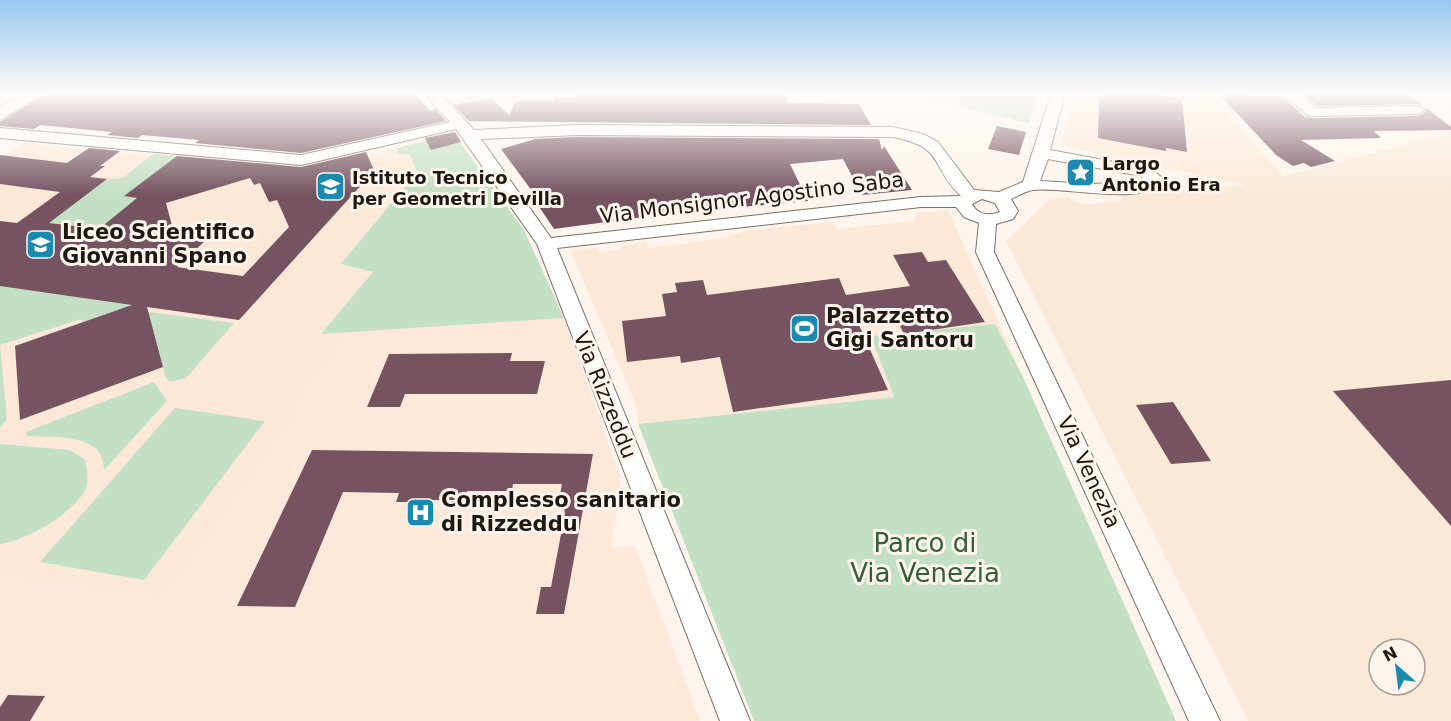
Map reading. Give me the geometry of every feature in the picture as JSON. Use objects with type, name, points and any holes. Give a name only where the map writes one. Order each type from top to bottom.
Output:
[{"type":"street","points":[[1030,184],[1049,128]]},
{"type":"street","points":[[0,133],[301,160],[465,129],[892,132],[924,139],[935,147],[967,199],[972,215],[988,220],[1007,215],[1008,206],[1000,198],[1030,184],[1092,189],[1147,187],[1153,183],[1153,177],[1146,172],[1042,153]]},
{"type":"street","name":"Via Rizzeddu","points":[[465,129],[546,244],[735,721]]},
{"type":"street","name":"Via Monsignor Agostino Saba","points":[[546,244],[915,202],[967,199],[985,194],[1000,198]]},
{"type":"street","name":"Via Venezia","points":[[988,220],[986,252],[1205,721]]},
{"type":"shaded area","points":[[1065,128],[1240,128],[1283,176],[1247,185],[1060,145]]},
{"type":"shaded area","points":[[1451,133],[1451,721],[1248,721],[1006,241],[1050,199],[1070,198],[1081,204],[1121,202],[1122,195],[1247,185]]},
{"type":"shaded area","points":[[23,143],[306,171],[397,148],[398,154],[410,154],[417,171],[342,264],[374,272],[322,333],[352,330],[291,407],[299,410],[163,595],[0,575],[0,158]]},
{"type":"shaded area","points":[[948,210],[1023,377],[895,397],[638,424],[636,405],[571,252],[597,247],[600,252],[621,250],[620,246],[646,242],[650,248],[722,238],[745,231],[830,222],[838,229],[914,221],[917,213]]},
{"type":"shaded area","name":"Complesso sanitario di Rizzeddu","points":[[564,318],[621,479],[611,548],[635,545],[700,721],[0,721],[0,575],[163,594],[299,410],[291,407],[352,330]]},
{"type":"green space","points":[[453,133],[524,230],[564,318],[321,334],[373,272],[341,264],[417,172],[410,154],[397,154],[397,148]]},
{"type":"green space","points":[[153,154],[177,156],[125,196],[137,198],[28,289],[136,305],[95,324],[82,322],[81,319],[0,345],[0,282],[71,226],[49,223],[107,179],[123,178]]},
{"type":"green space","points":[[141,311],[234,323],[186,378],[170,382],[166,378],[154,332],[140,330]]},
{"type":"green space","name":"Parco di Via Venezia","points":[[995,324],[1023,377],[1176,721],[754,721],[638,424],[894,397],[871,336]]},
{"type":"green space","points":[[0,345],[7,419],[0,428]]},
{"type":"green space","points":[[154,382],[167,401],[104,470],[102,458],[96,449],[87,443],[76,439],[27,436],[26,432]]},
{"type":"green space","points":[[175,408],[265,421],[144,580],[40,562]]},
{"type":"green space","points":[[0,444],[70,450],[85,460],[88,478],[86,488],[80,498],[61,516],[23,537],[0,544]]},
{"type":"building","points":[[67,128],[416,128],[301,153],[195,143],[199,140],[142,135],[138,138],[107,135],[112,132]]},
{"type":"building","points":[[996,128],[1026,132],[1019,155],[988,149]]},
{"type":"building","points":[[1098,128],[1185,128],[1187,152],[1166,148],[1166,151],[1098,138]]},
{"type":"building","points":[[1250,128],[1451,128],[1451,130],[1374,131],[1381,138],[1301,140],[1335,161],[1311,167],[1304,163],[1293,166],[1276,155]]},
{"type":"building","points":[[455,132],[461,142],[431,150],[425,138]]},
{"type":"building","points":[[578,137],[879,139],[882,150],[884,146],[912,190],[862,195],[843,159],[790,164],[808,201],[666,214],[554,229],[532,196],[535,195],[501,149],[535,139]]},
{"type":"building","points":[[89,148],[120,151],[90,177],[107,179],[49,223],[99,229],[137,198],[124,196],[177,156],[301,167],[366,152],[374,170],[368,172],[372,178],[365,181],[239,320],[147,307],[163,367],[20,420],[15,346],[132,305],[0,286],[0,221],[17,223],[60,192],[0,184],[0,155],[67,163]],"holes":[[[250,178],[254,185],[260,183],[269,202],[277,200],[289,227],[243,276],[177,267],[206,240],[175,237],[166,203]]]},
{"type":"building","points":[[922,252],[928,262],[946,260],[985,322],[904,334],[893,312],[855,316],[888,390],[733,412],[720,357],[681,363],[680,356],[627,362],[622,321],[666,316],[662,294],[677,292],[675,283],[703,280],[707,295],[839,278],[846,295],[910,286],[893,255]]},
{"type":"building","points":[[512,353],[510,361],[545,361],[537,394],[405,394],[400,407],[367,407],[389,354]]},
{"type":"building","points":[[1451,380],[1451,526],[1333,391]]},
{"type":"building","points":[[1173,402],[1211,461],[1171,464],[1136,405]]},
{"type":"building","points":[[312,450],[593,454],[564,614],[536,614],[541,587],[551,587],[565,513],[560,495],[562,484],[513,484],[512,491],[467,491],[464,500],[427,500],[426,502],[396,502],[399,493],[343,492],[295,607],[237,606]]},
{"type":"building","points":[[8,695],[45,696],[30,721],[0,721],[0,707]]},
{"type":"place","name":"Largo Antonio Era","points":[[1081,173]]},
{"type":"place","name":"Istituto Tecnico per Geometri Devilla","points":[[331,187]]},
{"type":"place","name":"Liceo Scientifico Giovanni Spano","points":[[41,244]]},
{"type":"place","name":"Palazzetto Gigi Santoru","points":[[805,328]]},
{"type":"place","name":"Complesso sanitario di Rizzeddu","points":[[420,512]]}]
